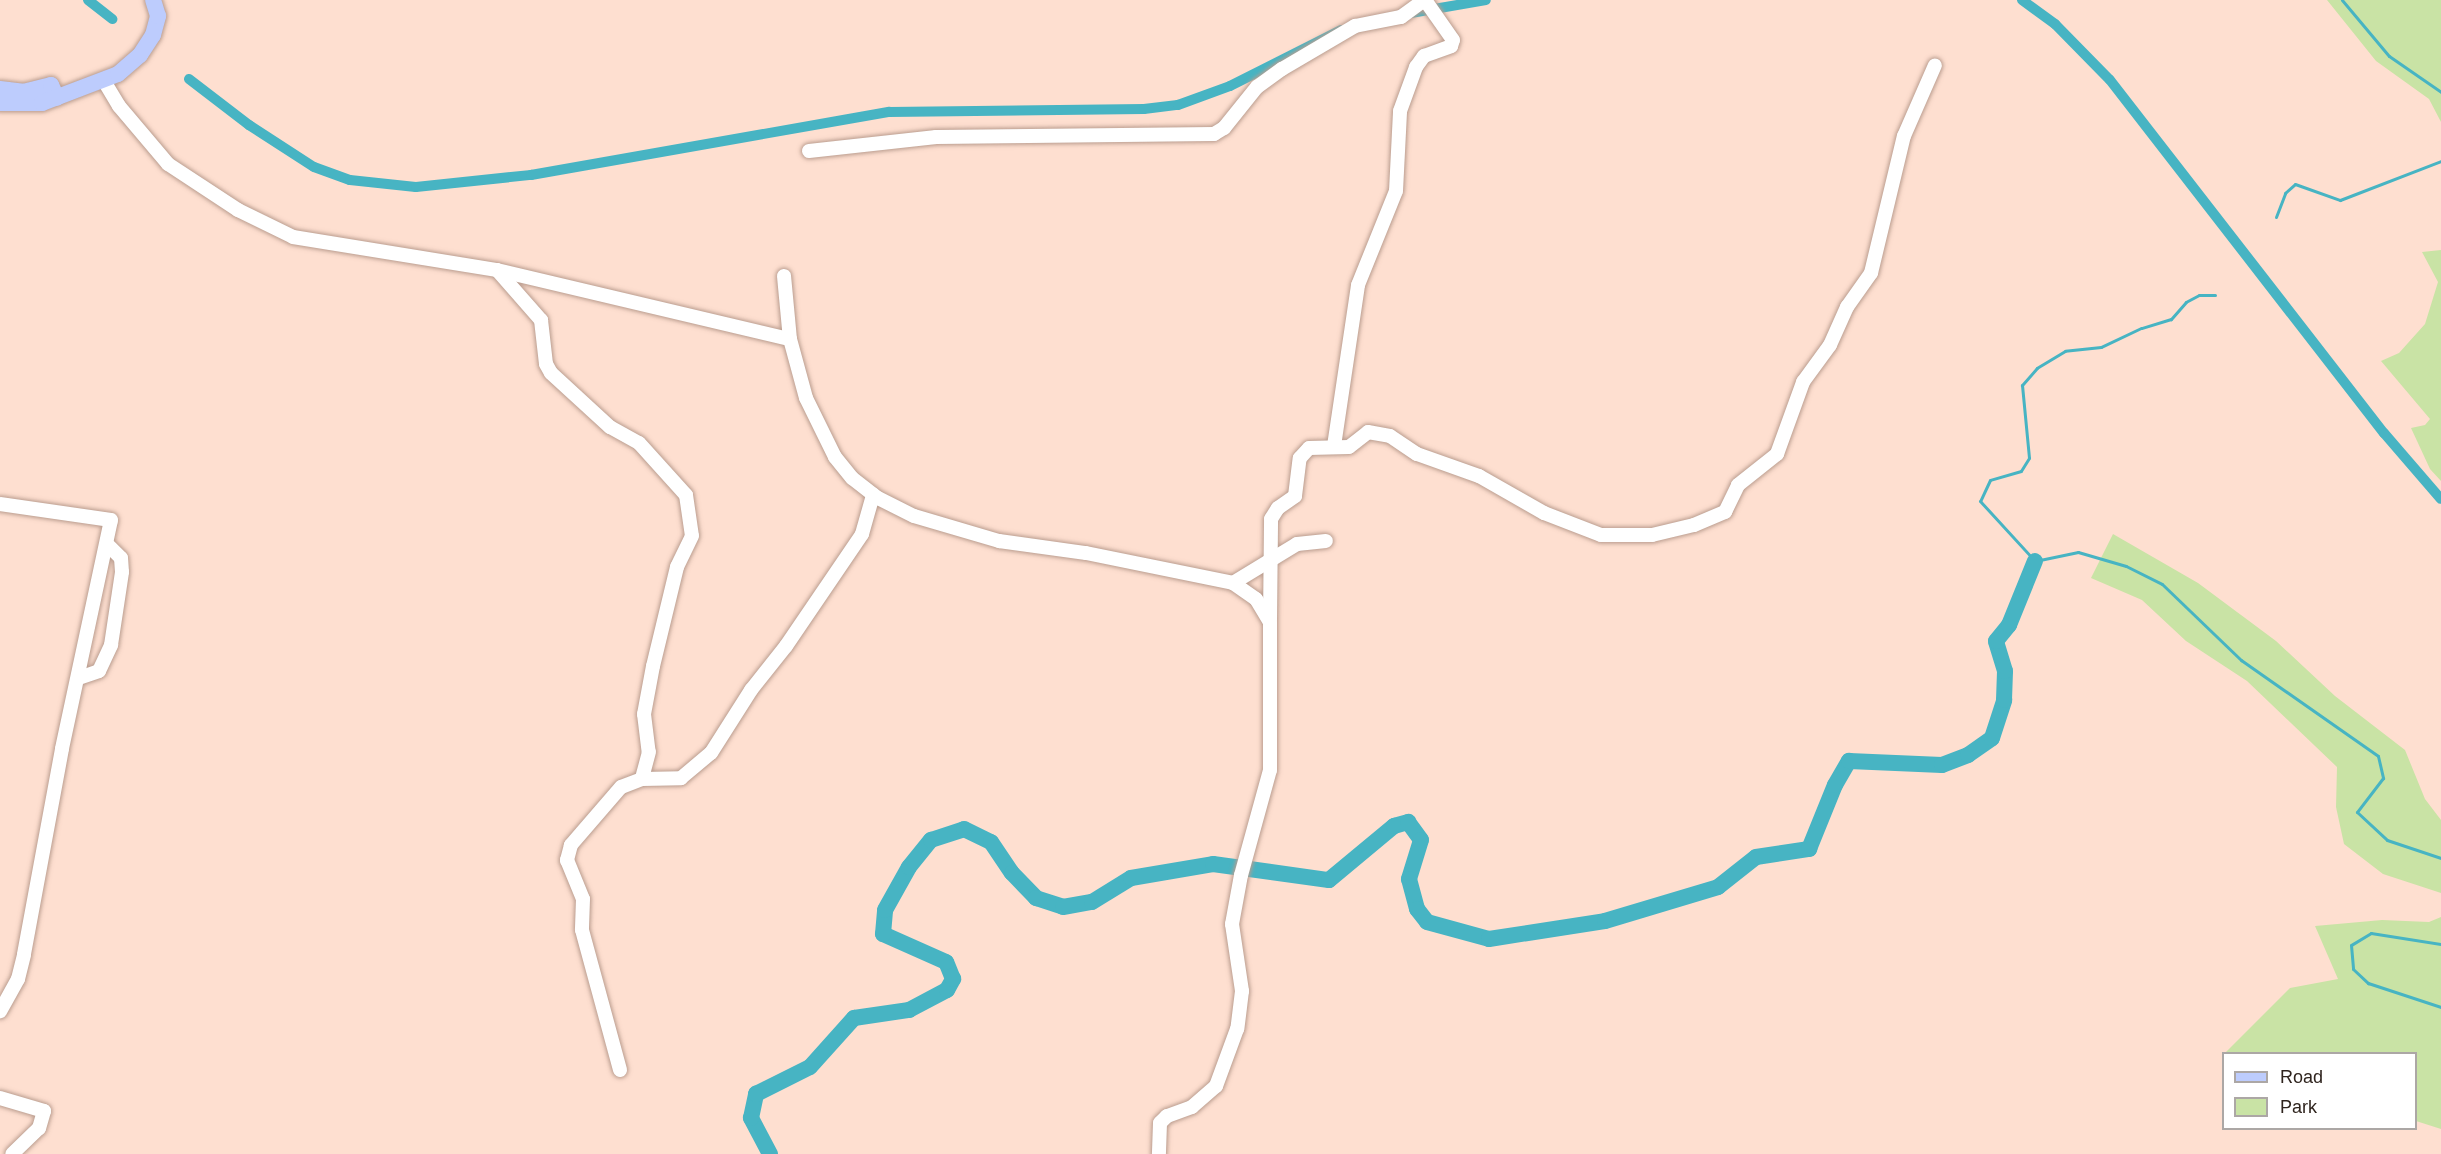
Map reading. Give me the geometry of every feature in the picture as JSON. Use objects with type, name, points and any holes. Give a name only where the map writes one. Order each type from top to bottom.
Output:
[{"type":"main road","points":[[0,89],[24,92],[54,91],[104,81],[129,65],[153,35],[158,16],[153,0]]},
{"type":"main road","points":[[0,103],[24,106],[54,91]]},
{"type":"street","points":[[809,151],[936,137],[1214,134],[1224,128],[1257,87],[1282,69],[1355,26],[1401,18],[1424,0],[1453,40],[1451,46],[1424,56],[1400,111],[1396,191],[1358,285],[1334,446]]},
{"type":"street","points":[[1159,1154],[1160,1123],[1167,1116],[1192,1107],[1216,1086],[1237,1029],[1242,991],[1232,924],[1241,875],[1271,763],[1271,519],[1278,508],[1295,496],[1300,458],[1309,448],[1349,447],[1368,432],[1390,436],[1417,454],[1488,480],[1544,513],[1610,536],[1652,535],[1720,515],[1738,485],[1777,454],[1803,382],[1830,345],[1847,307],[1871,273],[1895,166],[1935,65]]},
{"type":"street","points":[[104,81],[119,106],[168,164],[188,180],[270,228],[343,247],[498,270],[790,339]]},
{"type":"street","points":[[498,270],[541,320],[546,364],[551,373],[610,427],[639,443],[686,495],[692,536],[677,567],[653,666],[644,714],[649,752],[642,779]]},
{"type":"street","points":[[784,276],[790,339],[806,398],[823,436],[852,478],[873,495],[914,516],[999,541],[1086,553],[1233,583],[1256,599],[1270,622]]},
{"type":"street","points":[[620,1070],[582,930],[583,899],[567,860],[571,845],[621,787],[642,779],[681,778],[711,753],[751,690],[786,646],[862,534],[873,495]]},
{"type":"street","points":[[0,504],[109,518],[111,525],[55,782],[24,955],[18,978],[0,1011]]},
{"type":"street","points":[[1233,583],[1297,544],[1326,541]]},
{"type":"street","points":[[79,678],[99,671],[111,645],[122,572],[121,558],[107,544]]},
{"type":"street","points":[[0,1098],[44,1111],[39,1128],[12,1154]]},
{"type":"green space","points":[[2327,0],[2441,0],[2441,122],[2429,99],[2376,61]]},
{"type":"green space","points":[[2441,250],[2441,481],[2430,469],[2411,428],[2425,425],[2430,419],[2381,361],[2399,353],[2425,324],[2438,282],[2422,252]]},
{"type":"green space","points":[[2113,534],[2198,583],[2276,641],[2335,696],[2405,750],[2425,799],[2441,820],[2441,893],[2383,874],[2344,844],[2336,807],[2337,767],[2247,681],[2186,641],[2142,600],[2091,578]]},
{"type":"green space","points":[[2441,917],[2441,1129],[2417,1121],[2417,1052],[2226,1052],[2290,988],[2338,979],[2315,926],[2382,920],[2429,922]]},
{"type":"waterway","points":[[88,0],[112,19]]},
{"type":"waterway","points":[[1405,14],[1486,0]]},
{"type":"waterway","points":[[2022,0],[2055,24],[2110,80],[2384,433],[2441,499]]},
{"type":"waterway","points":[[2342,0],[2389,56],[2441,92]]},
{"type":"waterway","points":[[189,79],[249,125],[314,167],[350,180],[416,187],[531,175],[889,112],[1144,109],[1178,105],[1230,86],[1341,30]]},
{"type":"waterway","points":[[2276,217],[2285,193],[2295,184],[2340,200],[2441,161]]},
{"type":"waterway","points":[[2215,295],[2199,295],[2186,302],[2171,319],[2141,328],[2101,347],[2065,351],[2037,368],[2022,385],[2029,458],[2021,471],[1990,480],[1980,501],[2035,561],[2078,552],[2126,566],[2162,584],[2241,660],[2378,756],[2383,778],[2357,812],[2387,840],[2441,858]]},
{"type":"waterway","points":[[770,1154],[751,1118],[756,1094],[810,1067],[854,1018],[909,1010],[947,990],[953,979],[946,962],[883,934],[885,910],[909,867],[931,840],[964,829],[991,842],[1012,873],[1036,898],[1063,907],[1092,902],[1131,878],[1213,864],[1329,880],[1394,826],[1408,822],[1421,840],[1409,879],[1417,909],[1427,922],[1489,939],[1605,921],[1718,887],[1756,857],[1809,849],[1835,785],[1849,761],[1942,765],[1968,755],[1992,738],[2004,700],[2005,671],[1996,641],[2009,625],[2035,561]]},
{"type":"waterway","points":[[2441,944],[2371,933],[2351,945],[2353,969],[2368,983],[2441,1007]]}]
